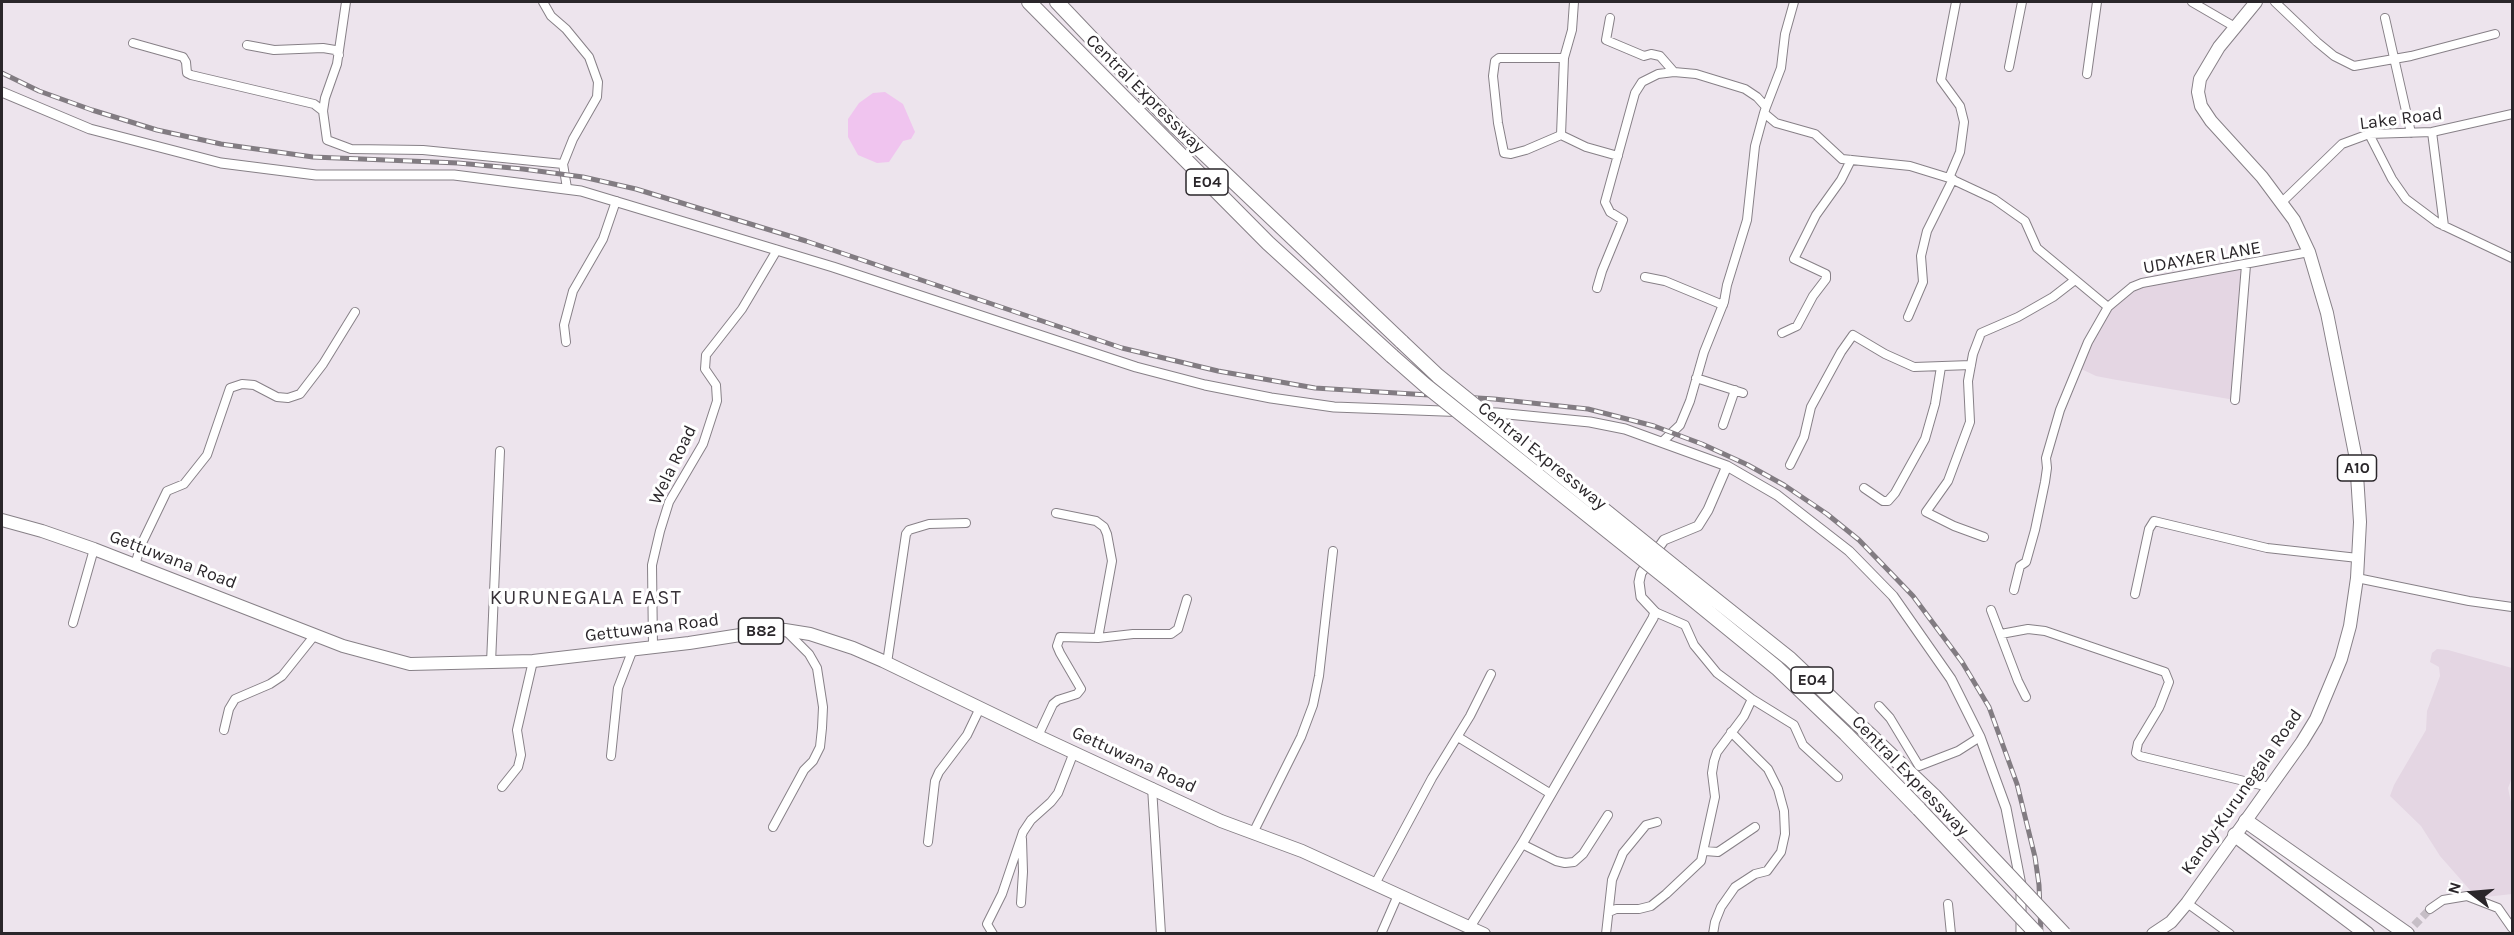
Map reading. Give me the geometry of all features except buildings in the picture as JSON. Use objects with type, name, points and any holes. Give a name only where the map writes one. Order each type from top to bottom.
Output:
[{"type":"highway","name":"Central Expressway","points":[[1029,2],[1268,243],[1425,385],[1678,578],[1790,659],[1934,796],[2064,933]]},
{"type":"highway","name":"Central Expressway","points":[[1057,2],[1172,123],[1438,376],[1678,578],[1777,668],[1846,734],[2037,933]]},
{"type":"highway","points":[[2246,820],[2407,933]]},
{"type":"highway","points":[[2235,835],[2367,933]]},
{"type":"main road","name":"Kandy-Kurunegala Road","points":[[2153,933],[2171,922],[2187,903],[2302,742],[2327,695],[2341,659],[2357,578],[2359,496],[2356,459],[2336,353],[2309,252],[2294,220],[2262,177],[2211,121],[2201,106],[2198,92],[2200,79],[2219,47],[2256,2]]},
{"type":"main road","name":"Gettuwana Road","points":[[2,520],[94,549],[359,652],[410,664],[533,661],[785,630],[828,640],[887,663],[1221,821],[1302,850],[1398,896],[1484,933]]},
{"type":"street","points":[[346,2],[339,55],[323,111],[327,140],[351,149],[423,150],[563,164]]},
{"type":"street","points":[[543,2],[551,16],[566,29],[589,57],[598,82],[597,97],[573,138],[563,164],[567,188]]},
{"type":"street","points":[[1561,135],[1564,58],[1570,39],[1574,2]]},
{"type":"street","points":[[1663,441],[1680,425],[1704,352],[1723,305],[1747,220],[1755,146],[1780,68],[1794,2]]},
{"type":"street","points":[[1908,317],[1923,282],[1921,256],[1927,231],[1951,179],[1960,152],[1964,122],[1960,106],[1941,80],[1956,2]]},
{"type":"street","points":[[2009,67],[2022,2]]},
{"type":"street","points":[[2087,74],[2097,2]]},
{"type":"street","points":[[2192,2],[2235,27]]},
{"type":"street","points":[[2275,2],[2316,42],[2334,56],[2354,66],[2494,34]]},
{"type":"street","points":[[1610,18],[1606,40],[1644,56],[1651,54],[1660,56],[1674,72]]},
{"type":"street","points":[[2385,18],[2411,133]]},
{"type":"street","points":[[133,43],[183,57],[187,73],[191,75],[314,104],[323,111]]},
{"type":"street","points":[[248,45],[274,50],[323,48],[335,50],[339,55]]},
{"type":"street","points":[[1564,58],[1499,58],[1495,61],[1493,76],[1501,146],[1504,153],[1511,154],[1526,150],[1561,135],[1586,147],[1618,156]]},
{"type":"street","points":[[1598,288],[1602,271],[1623,220],[1610,212],[1605,202],[1635,93],[1642,82],[1658,74],[1674,72],[1696,74],[1745,89],[1757,97],[1765,110],[1784,126],[1815,134],[1842,159],[1899,164],[1951,179],[1994,199],[2025,221],[2037,248],[2108,307],[2084,351],[2060,410],[2046,458],[2045,482],[2035,530],[2026,562],[2020,566],[2014,590]]},
{"type":"street","points":[[2,92],[90,129],[221,164],[316,175],[454,175],[567,188],[777,250],[1136,367],[1204,385],[1335,407],[1547,417],[1625,429],[1727,466],[1778,495],[1849,551],[1893,596],[1951,679],[1980,737],[2006,808],[2021,885],[2021,933]]},
{"type":"street","name":"Lake Road","points":[[2281,203],[2342,144],[2369,134],[2432,132],[2512,114]]},
{"type":"street","points":[[2432,132],[2444,226]]},
{"type":"street","points":[[2369,134],[2392,179],[2406,199],[2444,226],[2512,258]]},
{"type":"street","points":[[1782,333],[1797,326],[1813,296],[1826,279],[1826,274],[1794,259],[1816,215],[1841,180],[1851,160]]},
{"type":"street","points":[[566,342],[564,325],[573,291],[603,239],[616,201]]},
{"type":"street","name":"Wela Road","points":[[653,647],[652,565],[660,531],[669,502],[703,444],[717,401],[716,385],[704,362],[706,355],[742,309],[777,250]]},
{"type":"street","name":"UDAYAER LANE","points":[[2108,307],[2132,287],[2142,283],[2309,252]]},
{"type":"street","points":[[2235,400],[2247,265]]},
{"type":"street","points":[[1645,277],[1665,281],[1723,305]]},
{"type":"street","points":[[1984,537],[1926,512],[1948,481],[1971,422],[1968,388],[1971,365],[1981,333],[2018,317],[2053,297],[2075,280]]},
{"type":"street","points":[[135,565],[141,545],[167,491],[184,484],[207,455],[230,388],[242,384],[254,385],[277,397],[288,398],[300,394],[323,364],[355,312]]},
{"type":"street","points":[[1790,465],[1804,437],[1812,407],[1841,352],[1853,335],[1885,354],[1914,367],[1971,365]]},
{"type":"street","points":[[1864,488],[1883,501],[1888,501],[1895,493],[1925,439],[1935,404],[1941,367]]},
{"type":"street","points":[[1696,378],[1739,392],[1723,426]]},
{"type":"street","points":[[491,663],[500,451]]},
{"type":"street","points":[[1727,466],[1708,510],[1698,526],[1664,540],[1641,573],[1639,582],[1641,597],[1655,612],[1685,625],[1694,645],[1717,673],[1752,699],[1794,724],[1803,745],[1838,777]]},
{"type":"street","points":[[1056,513],[1095,521],[1104,527],[1107,534],[1112,561],[1098,638]]},
{"type":"street","points":[[2135,594],[2149,529],[2154,521],[2267,548],[2358,558]]},
{"type":"street","points":[[887,663],[906,534],[909,530],[929,524],[966,523]]},
{"type":"street","points":[[73,623],[94,549]]},
{"type":"street","points":[[1253,833],[1301,737],[1313,705],[1319,676],[1333,551]]},
{"type":"street","points":[[2357,578],[2469,601],[2512,607]]},
{"type":"street","points":[[1038,736],[1053,704],[1077,694],[1081,689],[1060,653],[1058,640],[1060,637],[1066,635],[1098,638],[1133,634],[1171,634],[1178,629],[1187,599]]},
{"type":"street","points":[[1991,609],[2026,698]]},
{"type":"street","points":[[1469,928],[1522,844],[1626,667],[1655,612]]},
{"type":"street","points":[[2001,634],[2028,629],[2045,631],[2165,672],[2169,682],[2158,708],[2138,743],[2136,753],[2140,756],[2269,787]]},
{"type":"street","points":[[773,827],[804,770],[820,747],[822,728],[823,707],[817,669],[809,654],[785,630]]},
{"type":"street","points":[[224,730],[229,709],[235,699],[270,684],[282,676],[314,636]]},
{"type":"street","points":[[610,756],[618,688],[633,650]]},
{"type":"street","points":[[502,787],[518,767],[520,755],[517,729],[533,661]]},
{"type":"street","points":[[1374,884],[1491,674]]},
{"type":"street","points":[[1609,912],[1616,909],[1639,909],[1651,906],[1701,861],[1715,797],[1712,767],[1717,752],[1744,716],[1752,699]]},
{"type":"street","points":[[1879,706],[1890,718],[1919,765],[1958,750],[1980,737]]},
{"type":"street","points":[[928,842],[935,781],[939,772],[967,735],[980,708]]},
{"type":"street","points":[[1713,933],[1721,907],[1735,887],[1755,874],[1767,871],[1781,852],[1785,834],[1784,811],[1778,789],[1768,769],[1731,732]]},
{"type":"street","points":[[1458,736],[1551,794]]},
{"type":"street","points":[[993,933],[987,924],[1002,894],[1021,838],[1031,820],[1058,793],[1074,752]]},
{"type":"street","points":[[1152,787],[1161,933]]},
{"type":"street","points":[[1522,844],[1556,861],[1574,862],[1583,854],[1608,815]]},
{"type":"street","points":[[1606,933],[1612,880],[1623,853],[1646,825],[1657,822]]},
{"type":"street","points":[[1705,850],[1718,852],[1755,827]]},
{"type":"street","points":[[1021,838],[1023,872],[1021,903]]},
{"type":"street","points":[[1381,933],[1398,896]]},
{"type":"street","points":[[2430,909],[2443,900],[2467,896],[2498,908],[2512,928]]},
{"type":"street","points":[[2187,903],[2230,933]]},
{"type":"street","points":[[1948,904],[1951,933]]},
{"type":"shaded area","points":[[885,92],[903,104],[915,132],[911,139],[903,141],[889,162],[877,163],[858,155],[848,137],[848,119],[859,103],[873,93]]},
{"type":"shaded area","points":[[2246,265],[2235,400],[2096,376],[2077,367],[2096,325],[2132,287]]},
{"type":"shaded area","points":[[2437,649],[2512,668],[2512,778],[2508,788],[2512,807],[2512,894],[2477,898],[2440,856],[2421,826],[2390,796],[2426,730],[2427,711],[2440,676],[2439,667],[2430,662],[2432,653]]},
{"type":"tunnel","points":[[2406,934],[2430,909]]},
{"type":"railway","points":[[2,73],[39,91],[92,110],[157,130],[221,144],[313,157],[458,163],[523,169],[583,177],[636,189],[806,241],[1122,348],[1218,371],[1315,388],[1494,399],[1588,409],[1654,426],[1702,444],[1784,485],[1827,514],[1859,540],[1913,596],[1962,662],[1989,707],[2017,784],[2035,857],[2039,885],[2041,934]]},
{"type":"district","name":"KURUNEGALA EAST","points":[[586,598]]}]
